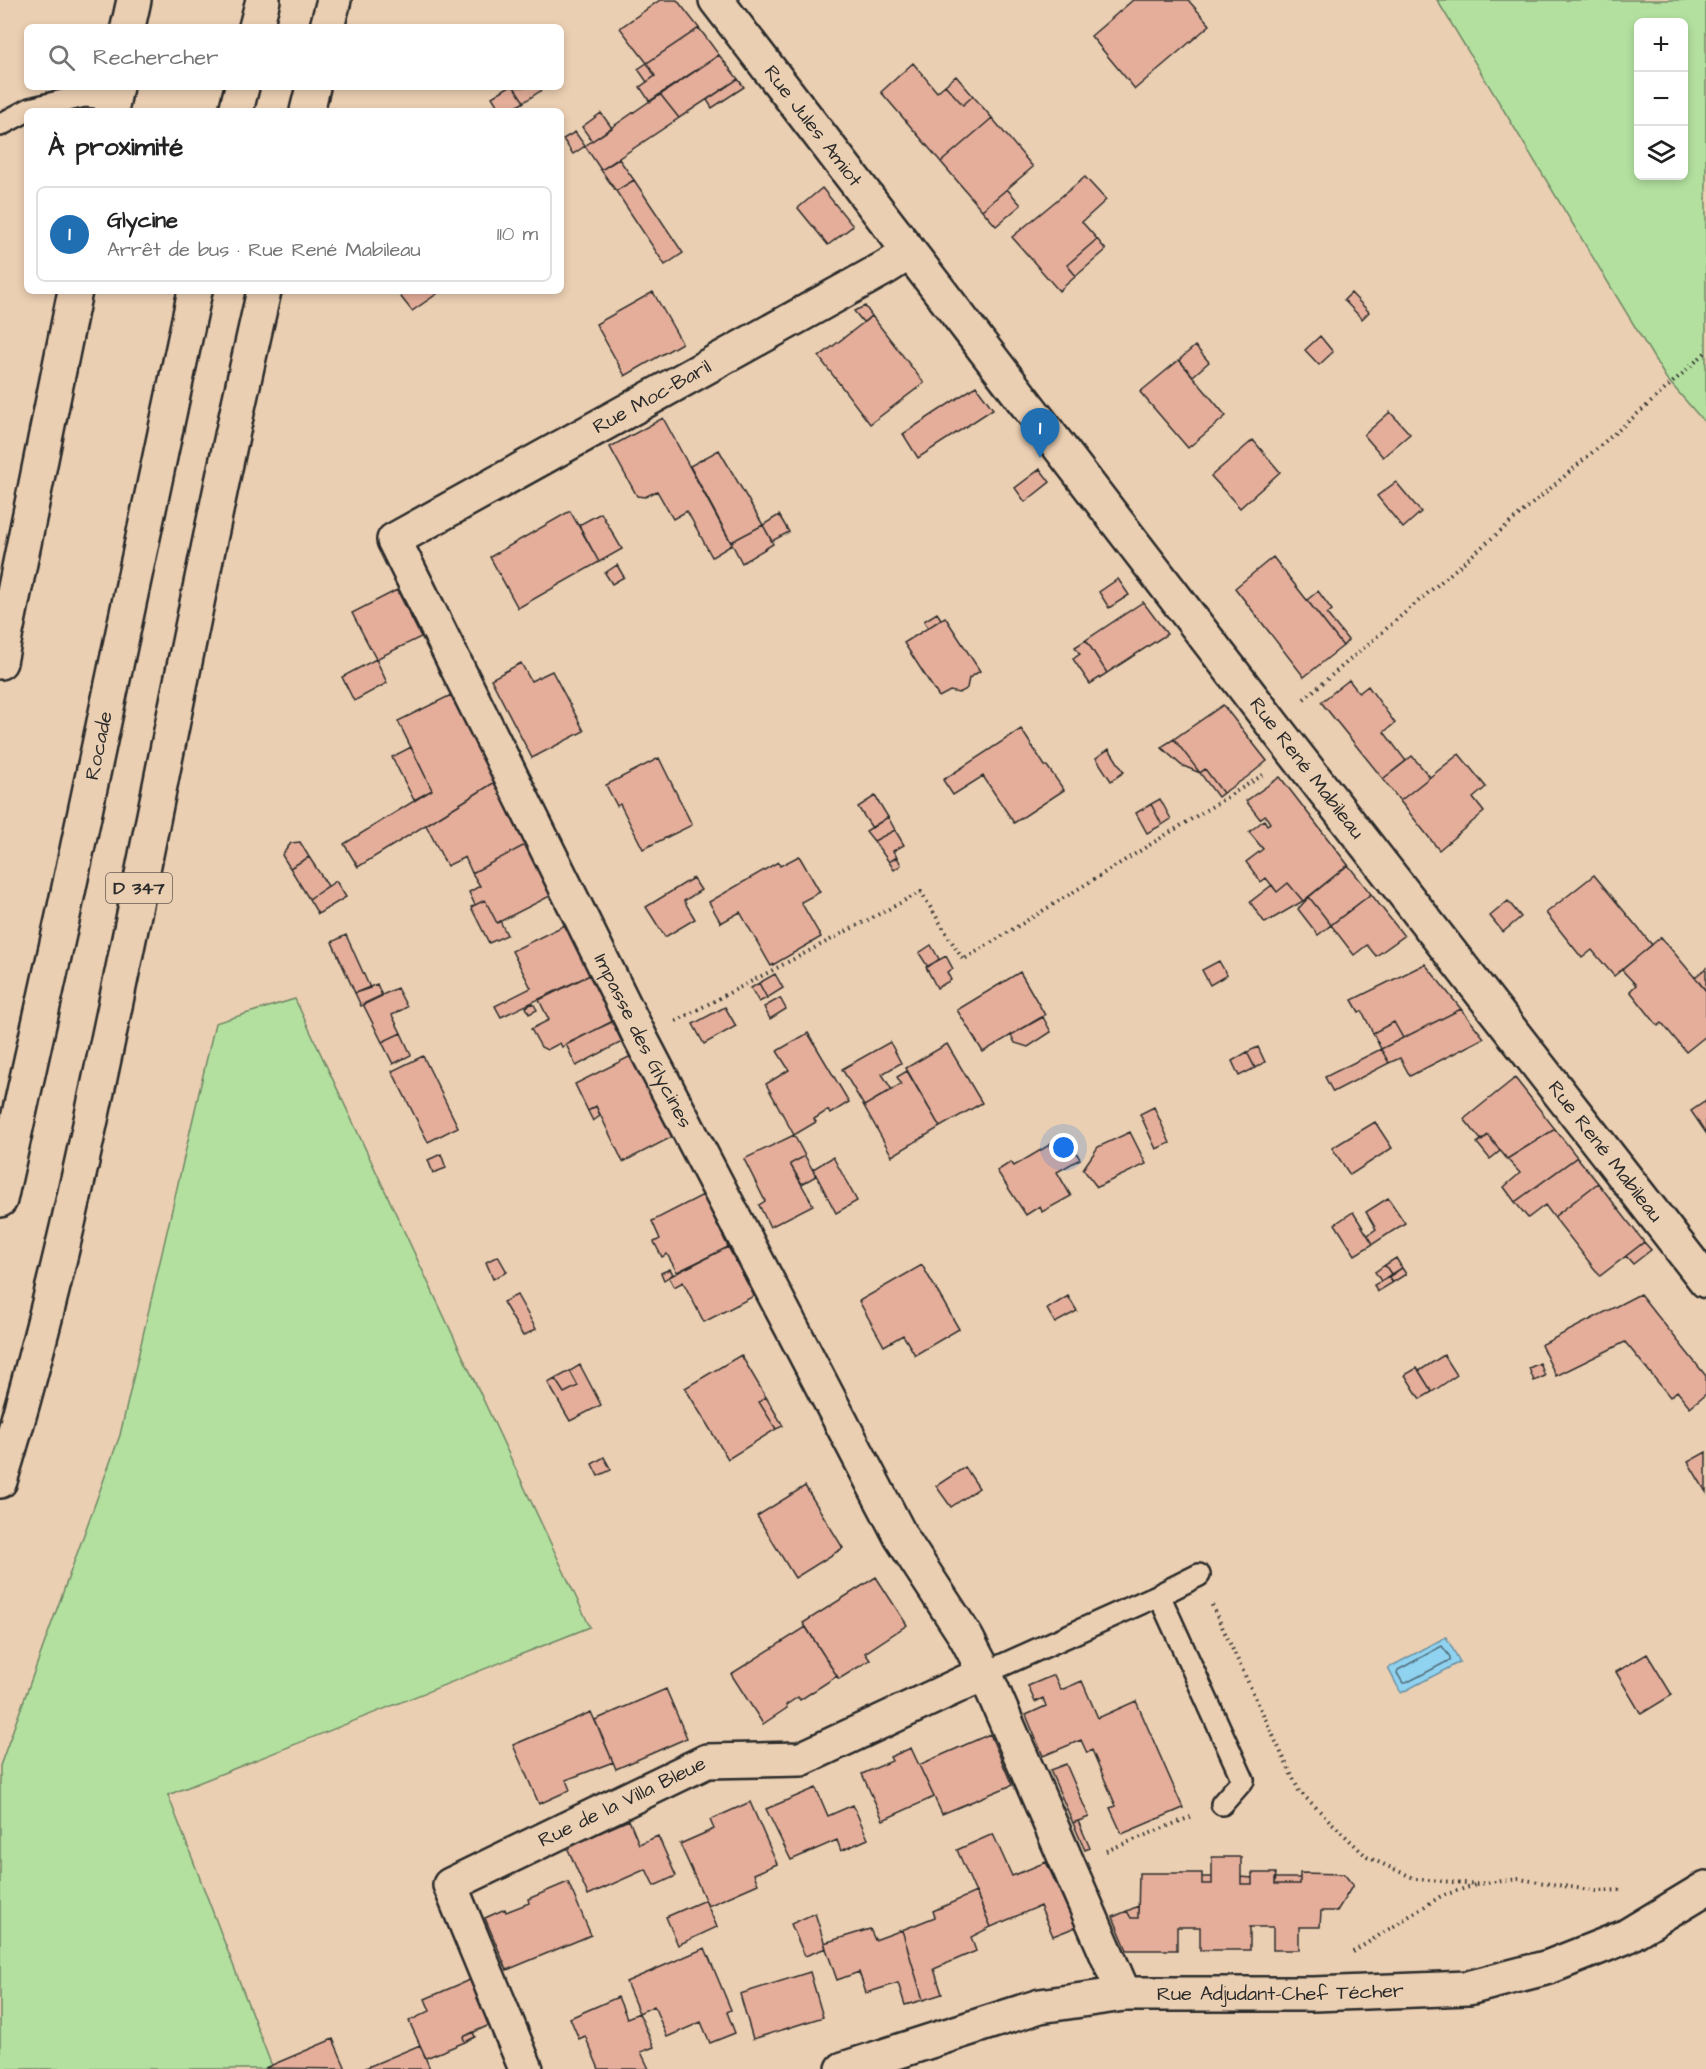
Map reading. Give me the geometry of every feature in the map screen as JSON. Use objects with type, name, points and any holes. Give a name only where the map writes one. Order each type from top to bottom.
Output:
[{"type":"main road","points":[[129,24],[134,0]]},
{"type":"main road","points":[[257,24],[263,0]]},
{"type":"main road","points":[[328,24],[334,0]]},
{"type":"main road","name":"Rue Jules Amiot","points":[[716,0],[909,252]]},
{"type":"main road","points":[[237,108],[241,90]]},
{"type":"main road","points":[[308,108],[312,90]]},
{"type":"main road","name":"Rue Moc-Baril","points":[[394,540],[874,274],[909,252]]},
{"type":"main road","name":"Rue René Mabileau","points":[[909,252],[1273,725],[1706,1281]]},
{"type":"main road","points":[[0,662],[74,294]]},
{"type":"main road","name":"Rocade","points":[[0,1200],[63,916],[194,294]]},
{"type":"main road","name":"D 347","points":[[0,1481],[45,1320],[104,1061],[225,462],[263,294]]},
{"type":"main road","name":"Impasse des Glycines","points":[[394,540],[641,1039],[901,1537],[966,1637],[985,1673]]},
{"type":"main road","points":[[985,1673],[1124,1994]]},
{"type":"main road","name":"Rue de la Villa Bleue","points":[[526,2069],[450,1885],[706,1761],[801,1759],[985,1673]]},
{"type":"main road","name":"Rue Adjudant-Chef Técher","points":[[843,2069],[1040,2006],[1124,1994],[1314,1994],[1468,1988],[1549,1967],[1625,1937],[1706,1888]]},
{"type":"lane","points":[[34,108],[84,96],[113,99]]},
{"type":"lane","points":[[0,125],[24,112]]},
{"type":"lane","points":[[985,1673],[1199,1575]]},
{"type":"lane","points":[[1159,1595],[1243,1780],[1222,1804]]},
{"type":"path","points":[[1273,725],[1650,403],[1706,352]]},
{"type":"path","points":[[641,1039],[921,892],[963,960],[1297,754]]},
{"type":"path","points":[[1199,1575],[1299,1791],[1367,1857],[1416,1879],[1478,1884]]},
{"type":"path","points":[[1069,1866],[1222,1804]]},
{"type":"path","points":[[1419,1911],[1441,1896],[1478,1884],[1519,1879],[1596,1891],[1630,1890]]},
{"type":"green space","points":[[1437,0],[1706,0],[1706,424],[1666,378]]},
{"type":"green space","points":[[295,999],[590,1627],[168,1795],[273,2069],[0,2069],[0,1766],[120,1435],[215,1023]]},
{"type":"water","points":[[1446,1637],[1460,1662],[1401,1693],[1388,1668]]},
{"type":"building","points":[[660,0],[677,0],[699,28],[647,63],[620,28]]},
{"type":"building","points":[[1133,0],[1188,0],[1210,25],[1135,89],[1091,36]]},
{"type":"building","points":[[699,28],[719,55],[650,102],[640,87],[655,76],[647,63]]},
{"type":"building","points":[[719,55],[738,79],[679,118],[660,94]]},
{"type":"building","points":[[647,63],[655,76],[647,82],[638,69]]},
{"type":"building","points":[[913,63],[937,92],[945,85],[963,105],[973,96],[992,118],[941,162],[881,92]]},
{"type":"building","points":[[956,76],[973,96],[963,105],[945,85]]},
{"type":"building","points":[[738,79],[744,87],[712,108],[707,100]]},
{"type":"building","points":[[503,90],[516,90],[524,102],[515,108],[499,108],[492,97]]},
{"type":"building","points":[[516,90],[542,90],[524,102]]},
{"type":"building","points":[[660,94],[679,118],[601,170],[585,146]]},
{"type":"building","points":[[601,113],[612,128],[592,141],[582,127]]},
{"type":"building","points":[[992,118],[1033,167],[982,210],[941,162]]},
{"type":"building","points":[[575,132],[585,146],[573,154],[564,138]]},
{"type":"building","points":[[619,159],[634,180],[616,191],[601,170]]},
{"type":"building","points":[[1085,177],[1106,200],[1082,222],[1097,239],[1067,265],[1076,276],[1059,291],[1012,237]]},
{"type":"building","points":[[634,180],[683,253],[665,265],[616,191]]},
{"type":"building","points":[[822,188],[853,226],[828,245],[798,208]]},
{"type":"building","points":[[1007,189],[1021,205],[996,226],[982,210]]},
{"type":"building","points":[[1097,239],[1106,250],[1076,276],[1067,265]]},
{"type":"building","points":[[653,292],[682,343],[625,376],[596,324]]},
{"type":"building","points":[[1351,293],[1369,312],[1362,319],[1344,300]]},
{"type":"building","points":[[402,294],[437,294],[412,311],[401,297]]},
{"type":"building","points":[[865,306],[872,316],[863,322],[854,311]]},
{"type":"building","points":[[872,316],[924,383],[870,424],[819,357]]},
{"type":"building","points":[[1320,336],[1333,352],[1319,365],[1305,350]]},
{"type":"building","points":[[1195,346],[1209,362],[1193,376],[1179,360]]},
{"type":"building","points":[[1179,360],[1226,416],[1188,448],[1140,392]]},
{"type":"building","points":[[976,386],[993,409],[918,458],[903,434]]},
{"type":"building","points":[[1390,412],[1410,434],[1383,457],[1364,435]]},
{"type":"building","points":[[663,418],[732,545],[712,557],[687,511],[673,519],[657,491],[645,497],[637,496],[610,447]]},
{"type":"building","points":[[1253,440],[1280,472],[1240,508],[1211,476]]},
{"type":"building","points":[[719,450],[763,525],[731,542],[690,466]]},
{"type":"building","points":[[1040,469],[1050,482],[1025,502],[1015,488]]},
{"type":"building","points":[[1396,482],[1421,512],[1403,528],[1377,496]]},
{"type":"building","points":[[570,511],[599,562],[518,608],[490,557]]},
{"type":"building","points":[[601,513],[622,549],[599,562],[579,525]]},
{"type":"building","points":[[779,515],[789,532],[772,541],[763,525]]},
{"type":"building","points":[[763,525],[773,544],[742,563],[731,542]]},
{"type":"building","points":[[1273,557],[1343,646],[1304,677],[1235,588]]},
{"type":"building","points":[[617,565],[624,577],[612,584],[605,573]]},
{"type":"building","points":[[1118,579],[1129,595],[1109,608],[1099,592]]},
{"type":"building","points":[[397,590],[421,637],[376,659],[352,613]]},
{"type":"building","points":[[1318,591],[1332,610],[1327,614],[1348,640],[1343,646],[1307,600]]},
{"type":"building","points":[[1143,602],[1167,634],[1107,673],[1086,640]]},
{"type":"building","points":[[937,613],[941,619],[928,628],[924,621]]},
{"type":"building","points":[[945,617],[980,671],[969,678],[965,690],[959,693],[950,691],[939,697],[904,643]]},
{"type":"building","points":[[1086,640],[1107,673],[1090,684],[1073,659],[1080,654],[1075,647]]},
{"type":"building","points":[[376,659],[387,683],[354,701],[342,677]]},
{"type":"building","points":[[521,663],[531,681],[552,671],[584,731],[532,758],[491,679]]},
{"type":"building","points":[[1349,680],[1359,693],[1368,686],[1395,723],[1384,732],[1406,761],[1383,779],[1321,702]]},
{"type":"building","points":[[451,695],[495,782],[358,867],[344,844],[432,790],[398,721]]},
{"type":"building","points":[[1223,705],[1267,761],[1223,793],[1205,769],[1200,773],[1174,739]]},
{"type":"building","points":[[1021,729],[1064,790],[1014,823],[983,776],[953,795],[943,780]]},
{"type":"building","points":[[1174,739],[1200,773],[1181,765],[1161,747]]},
{"type":"building","points":[[411,747],[432,790],[414,800],[392,757]]},
{"type":"building","points":[[1109,749],[1124,772],[1111,781],[1096,758]]},
{"type":"building","points":[[1459,754],[1486,787],[1473,798],[1484,812],[1439,850],[1400,801]]},
{"type":"building","points":[[1412,756],[1430,777],[1400,801],[1383,779]]},
{"type":"building","points":[[659,758],[692,825],[643,849],[620,804],[617,806],[606,785]]},
{"type":"building","points":[[1205,769],[1223,793],[1218,797],[1200,773]]},
{"type":"building","points":[[1280,777],[1348,865],[1303,901],[1288,883],[1277,892],[1266,878],[1261,882],[1246,862],[1263,849],[1249,832],[1264,820],[1267,825],[1270,823],[1265,815],[1260,819],[1246,801]]},
{"type":"building","points":[[495,782],[527,844],[472,873],[465,857],[447,866],[426,825]]},
{"type":"building","points":[[875,796],[888,817],[872,828],[858,807]]},
{"type":"building","points":[[1160,799],[1171,819],[1162,825],[1151,804]]},
{"type":"building","points":[[1151,804],[1162,825],[1147,833],[1136,813]]},
{"type":"building","points":[[888,817],[895,830],[874,841],[866,831]]},
{"type":"building","points":[[895,830],[904,845],[893,851],[897,857],[889,862],[874,841]]},
{"type":"building","points":[[300,842],[309,857],[290,868],[282,855],[291,843]]},
{"type":"building","points":[[527,844],[552,895],[497,923],[485,900],[475,905],[469,892],[480,886],[472,873]]},
{"type":"building","points":[[799,856],[820,892],[801,902],[821,937],[771,966],[740,912],[721,923],[709,902],[778,862],[780,866]]},
{"type":"building","points":[[309,857],[328,886],[309,899],[290,868]]},
{"type":"building","points":[[897,857],[901,865],[894,870],[889,862]]},
{"type":"building","points":[[1348,865],[1371,894],[1331,925],[1309,897]]},
{"type":"building","points":[[1594,875],[1652,945],[1614,976],[1592,950],[1582,958],[1546,913]]},
{"type":"building","points":[[693,878],[701,890],[684,901],[695,919],[665,937],[646,907]]},
{"type":"building","points":[[336,881],[346,897],[318,914],[309,899]]},
{"type":"building","points":[[1288,883],[1303,901],[1265,923],[1250,902],[1272,885],[1277,892]]},
{"type":"building","points":[[1371,894],[1404,936],[1376,956],[1367,945],[1354,955],[1331,925]]},
{"type":"building","points":[[1309,897],[1331,925],[1318,935],[1298,909]]},
{"type":"building","points":[[485,900],[497,923],[500,921],[507,935],[489,943],[471,907]]},
{"type":"building","points":[[1508,901],[1521,917],[1503,932],[1490,916]]},
{"type":"building","points":[[567,924],[592,974],[501,1017],[495,1006],[531,988],[512,951]]},
{"type":"building","points":[[346,935],[370,988],[355,993],[332,942]]},
{"type":"building","points":[[1661,937],[1706,991],[1706,1036],[1686,1052],[1662,1023],[1658,1026],[1630,991],[1636,985],[1622,970]]},
{"type":"building","points":[[931,945],[939,959],[928,967],[919,953]]},
{"type":"building","points":[[946,956],[953,969],[947,972],[951,980],[937,988],[926,967]]},
{"type":"building","points":[[1219,961],[1227,975],[1210,985],[1202,970]]},
{"type":"building","points":[[1425,964],[1461,1009],[1403,1038],[1394,1022],[1373,1033],[1362,1011],[1359,1012],[1352,1000]]},
{"type":"building","points":[[1706,968],[1706,991],[1695,977]]},
{"type":"building","points":[[1020,972],[1045,1015],[983,1052],[957,1010]]},
{"type":"building","points":[[592,974],[615,1020],[562,1047],[560,1043],[547,1050],[541,1047],[531,1029],[549,1020],[539,1000]]},
{"type":"building","points":[[775,974],[783,988],[767,998],[759,983]]},
{"type":"building","points":[[759,983],[767,998],[759,1002],[751,988]]},
{"type":"building","points":[[377,984],[382,996],[361,1006],[355,993]]},
{"type":"building","points":[[397,988],[407,1007],[392,1015],[401,1033],[382,1042],[363,1004]]},
{"type":"building","points":[[780,998],[786,1009],[770,1019],[764,1007]]},
{"type":"building","points":[[533,1003],[537,1010],[529,1014],[526,1007]]},
{"type":"building","points":[[725,1007],[736,1026],[704,1044],[693,1024]]},
{"type":"building","points":[[1461,1009],[1484,1038],[1410,1076],[1400,1058],[1389,1063],[1381,1049]]},
{"type":"building","points":[[1043,1017],[1051,1032],[1028,1047],[1015,1043],[1011,1035]]},
{"type":"building","points":[[612,1022],[622,1042],[576,1066],[566,1044]]},
{"type":"building","points":[[1394,1022],[1403,1038],[1381,1049],[1373,1033]]},
{"type":"building","points":[[401,1033],[411,1055],[393,1064],[382,1042]]},
{"type":"building","points":[[808,1033],[849,1102],[830,1114],[828,1110],[814,1119],[816,1122],[794,1135],[766,1084],[789,1070],[777,1051]]},
{"type":"building","points":[[890,1042],[901,1063],[882,1074],[892,1090],[864,1106],[842,1069]]},
{"type":"building","points":[[947,1044],[982,1103],[940,1127],[906,1068]]},
{"type":"building","points":[[1258,1047],[1265,1062],[1255,1068],[1247,1052]]},
{"type":"building","points":[[1381,1049],[1389,1063],[1333,1092],[1325,1077]]},
{"type":"building","points":[[1247,1052],[1255,1068],[1239,1076],[1232,1061]]},
{"type":"building","points":[[633,1055],[674,1136],[623,1162],[596,1106],[588,1111],[575,1084]]},
{"type":"building","points":[[423,1056],[458,1127],[428,1142],[392,1071]]},
{"type":"building","points":[[907,1071],[940,1127],[892,1156],[864,1106],[901,1084],[897,1077]]},
{"type":"building","points":[[1515,1078],[1555,1129],[1507,1159],[1488,1135],[1482,1141],[1464,1119]]},
{"type":"building","points":[[1706,1101],[1706,1133],[1691,1111]]},
{"type":"building","points":[[596,1106],[600,1116],[593,1121],[588,1111]]},
{"type":"building","points":[[1154,1107],[1170,1143],[1156,1149],[1140,1114]]},
{"type":"building","points":[[1375,1122],[1392,1148],[1350,1175],[1332,1148]]},
{"type":"building","points":[[1555,1129],[1577,1157],[1515,1202],[1504,1187],[1520,1173],[1507,1159]]},
{"type":"building","points":[[1130,1132],[1146,1164],[1097,1187],[1083,1169],[1098,1147]]},
{"type":"building","points":[[794,1135],[805,1156],[790,1164],[813,1205],[770,1227],[759,1205],[765,1201],[744,1159]]},
{"type":"building","points":[[1066,1135],[1080,1159],[1057,1172],[1071,1196],[1042,1212],[1040,1206],[1026,1215],[997,1171],[1011,1162],[1014,1166]]},
{"type":"building","points":[[1488,1135],[1500,1151],[1490,1159],[1477,1143]]},
{"type":"building","points":[[441,1154],[446,1168],[433,1173],[428,1160]]},
{"type":"building","points":[[805,1156],[816,1176],[802,1184],[790,1164]]},
{"type":"building","points":[[833,1157],[857,1201],[836,1213],[813,1169]]},
{"type":"building","points":[[1577,1157],[1598,1183],[1554,1217],[1545,1205],[1528,1218],[1515,1202]]},
{"type":"building","points":[[1598,1183],[1644,1242],[1600,1276],[1554,1217]]},
{"type":"building","points":[[703,1195],[728,1247],[677,1272],[667,1254],[662,1257],[654,1242],[660,1239],[652,1221]]},
{"type":"building","points":[[1388,1198],[1405,1223],[1373,1244],[1368,1235],[1376,1229],[1366,1212]]},
{"type":"building","points":[[1353,1212],[1373,1244],[1355,1255],[1335,1224]]},
{"type":"building","points":[[1644,1242],[1651,1250],[1633,1264],[1626,1256]]},
{"type":"building","points":[[728,1247],[754,1296],[704,1322],[683,1282],[674,1287],[669,1277]]},
{"type":"building","points":[[498,1256],[507,1272],[493,1279],[486,1262]]},
{"type":"building","points":[[1396,1258],[1402,1268],[1391,1274],[1385,1265]]},
{"type":"building","points":[[922,1265],[959,1329],[915,1355],[903,1335],[884,1346],[859,1301]]},
{"type":"building","points":[[1385,1265],[1391,1274],[1381,1281],[1375,1272]]},
{"type":"building","points":[[1402,1268],[1406,1274],[1392,1283],[1389,1277]]},
{"type":"building","points":[[670,1269],[673,1274],[664,1280],[661,1273]]},
{"type":"building","points":[[1389,1277],[1392,1283],[1377,1292],[1374,1285]]},
{"type":"building","points":[[1640,1294],[1706,1376],[1706,1394],[1690,1407],[1677,1391],[1670,1397],[1625,1342],[1556,1376],[1541,1345]]},
{"type":"building","points":[[517,1295],[536,1329],[523,1336],[503,1302]]},
{"type":"building","points":[[1068,1296],[1077,1311],[1055,1323],[1047,1309]]},
{"type":"building","points":[[741,1355],[766,1397],[759,1402],[776,1429],[728,1459],[685,1388]]},
{"type":"building","points":[[1444,1355],[1457,1375],[1432,1392],[1419,1371]]},
{"type":"building","points":[[1540,1363],[1545,1376],[1534,1381],[1529,1368]]},
{"type":"building","points":[[580,1365],[601,1405],[570,1421],[548,1383],[555,1379],[564,1393],[578,1386],[570,1371]]},
{"type":"building","points":[[1417,1368],[1432,1392],[1420,1399],[1405,1375]]},
{"type":"building","points":[[570,1371],[578,1386],[564,1393],[555,1379]]},
{"type":"building","points":[[766,1397],[783,1426],[776,1429],[759,1402]]},
{"type":"building","points":[[1706,1452],[1706,1492],[1688,1462]]},
{"type":"building","points":[[604,1457],[611,1470],[598,1476],[592,1464]]},
{"type":"building","points":[[965,1467],[979,1488],[951,1507],[936,1486]]},
{"type":"building","points":[[805,1486],[843,1548],[795,1578],[757,1516]]},
{"type":"building","points":[[876,1577],[907,1625],[865,1653],[870,1660],[839,1679],[803,1623]]},
{"type":"building","points":[[806,1627],[837,1676],[800,1700],[798,1697],[786,1705],[787,1708],[763,1724],[731,1674]]},
{"type":"building","points":[[1647,1654],[1672,1695],[1641,1714],[1616,1672]]},
{"type":"building","points":[[1054,1675],[1061,1690],[1082,1681],[1098,1718],[1136,1701],[1183,1808],[1122,1834],[1110,1808],[1116,1806],[1092,1750],[1087,1753],[1081,1740],[1043,1756],[1026,1715],[1046,1706],[1043,1698],[1035,1702],[1028,1686]]},
{"type":"building","points":[[666,1689],[687,1738],[616,1769],[595,1720]]},
{"type":"building","points":[[591,1712],[613,1762],[566,1780],[570,1790],[539,1804],[513,1745]]},
{"type":"building","points":[[990,1734],[1012,1785],[942,1814],[919,1765]]},
{"type":"building","points":[[911,1748],[934,1797],[883,1820],[862,1774],[892,1761],[890,1757]]},
{"type":"building","points":[[1066,1764],[1089,1817],[1073,1823],[1050,1770]]},
{"type":"building","points":[[816,1788],[828,1816],[853,1805],[868,1839],[841,1851],[837,1840],[791,1860],[766,1809]]},
{"type":"building","points":[[750,1802],[777,1864],[754,1874],[758,1884],[708,1906],[680,1844],[714,1829],[710,1820]]},
{"type":"building","points":[[629,1820],[639,1844],[658,1836],[676,1876],[654,1886],[646,1869],[588,1895],[567,1847]]},
{"type":"building","points":[[1078,1821],[1090,1848],[1085,1850],[1073,1823]]},
{"type":"building","points":[[993,1834],[1012,1876],[1046,1862],[1076,1927],[1053,1936],[1040,1906],[991,1927],[957,1850]]},
{"type":"building","points":[[1212,1857],[1241,1857],[1241,1884],[1252,1884],[1252,1873],[1276,1873],[1275,1884],[1300,1884],[1300,1873],[1344,1874],[1353,1885],[1337,1911],[1321,1911],[1320,1927],[1299,1927],[1299,1950],[1273,1950],[1273,1927],[1250,1927],[1250,1950],[1200,1950],[1200,1927],[1177,1927],[1177,1950],[1127,1950],[1113,1917],[1127,1911],[1131,1918],[1138,1918],[1139,1873],[1202,1873],[1202,1884],[1212,1884]]},
{"type":"building","points":[[1202,1877],[1212,1877],[1212,1884],[1202,1884]]},
{"type":"building","points":[[1241,1877],[1252,1878],[1252,1884],[1241,1884]]},
{"type":"building","points":[[1275,1878],[1300,1878],[1300,1884],[1275,1884]]},
{"type":"building","points":[[568,1882],[591,1935],[507,1970],[485,1918],[505,1909],[506,1912],[529,1903],[528,1899]]},
{"type":"building","points":[[976,1892],[991,1927],[971,1937],[976,1951],[934,1969],[942,1994],[923,2000],[902,1930],[935,1917],[933,1911]]},
{"type":"building","points":[[705,1900],[717,1927],[678,1945],[666,1917]]},
{"type":"building","points":[[1138,1906],[1138,1918],[1131,1918],[1127,1911]]},
{"type":"building","points":[[815,1913],[826,1948],[805,1956],[791,1924]]},
{"type":"building","points":[[870,1929],[875,1940],[902,1930],[923,2000],[905,2005],[898,1983],[866,1993],[859,1972],[837,1980],[824,1943]]},
{"type":"building","points":[[705,1948],[731,2010],[727,2012],[735,2033],[710,2043],[701,2022],[667,2037],[654,2006],[639,2013],[626,1982]]},
{"type":"building","points":[[810,1972],[823,2017],[753,2039],[740,1994]]},
{"type":"building","points":[[474,1978],[494,2023],[463,2037],[465,2042],[426,2058],[409,2021],[430,2011],[425,1999]]},
{"type":"building","points":[[618,1997],[627,2018],[639,2013],[654,2047],[641,2052],[649,2069],[599,2069],[585,2036],[579,2039],[570,2018]]},
{"type":"building","points":[[473,2032],[475,2037],[465,2042],[463,2037]]},
{"type":"building","points":[[333,2039],[346,2069],[265,2068]]},
{"type":"building","points":[[420,2045],[430,2069],[363,2069]]},
{"type":"place","name":"Glycine","points":[[1040,458]]}]
